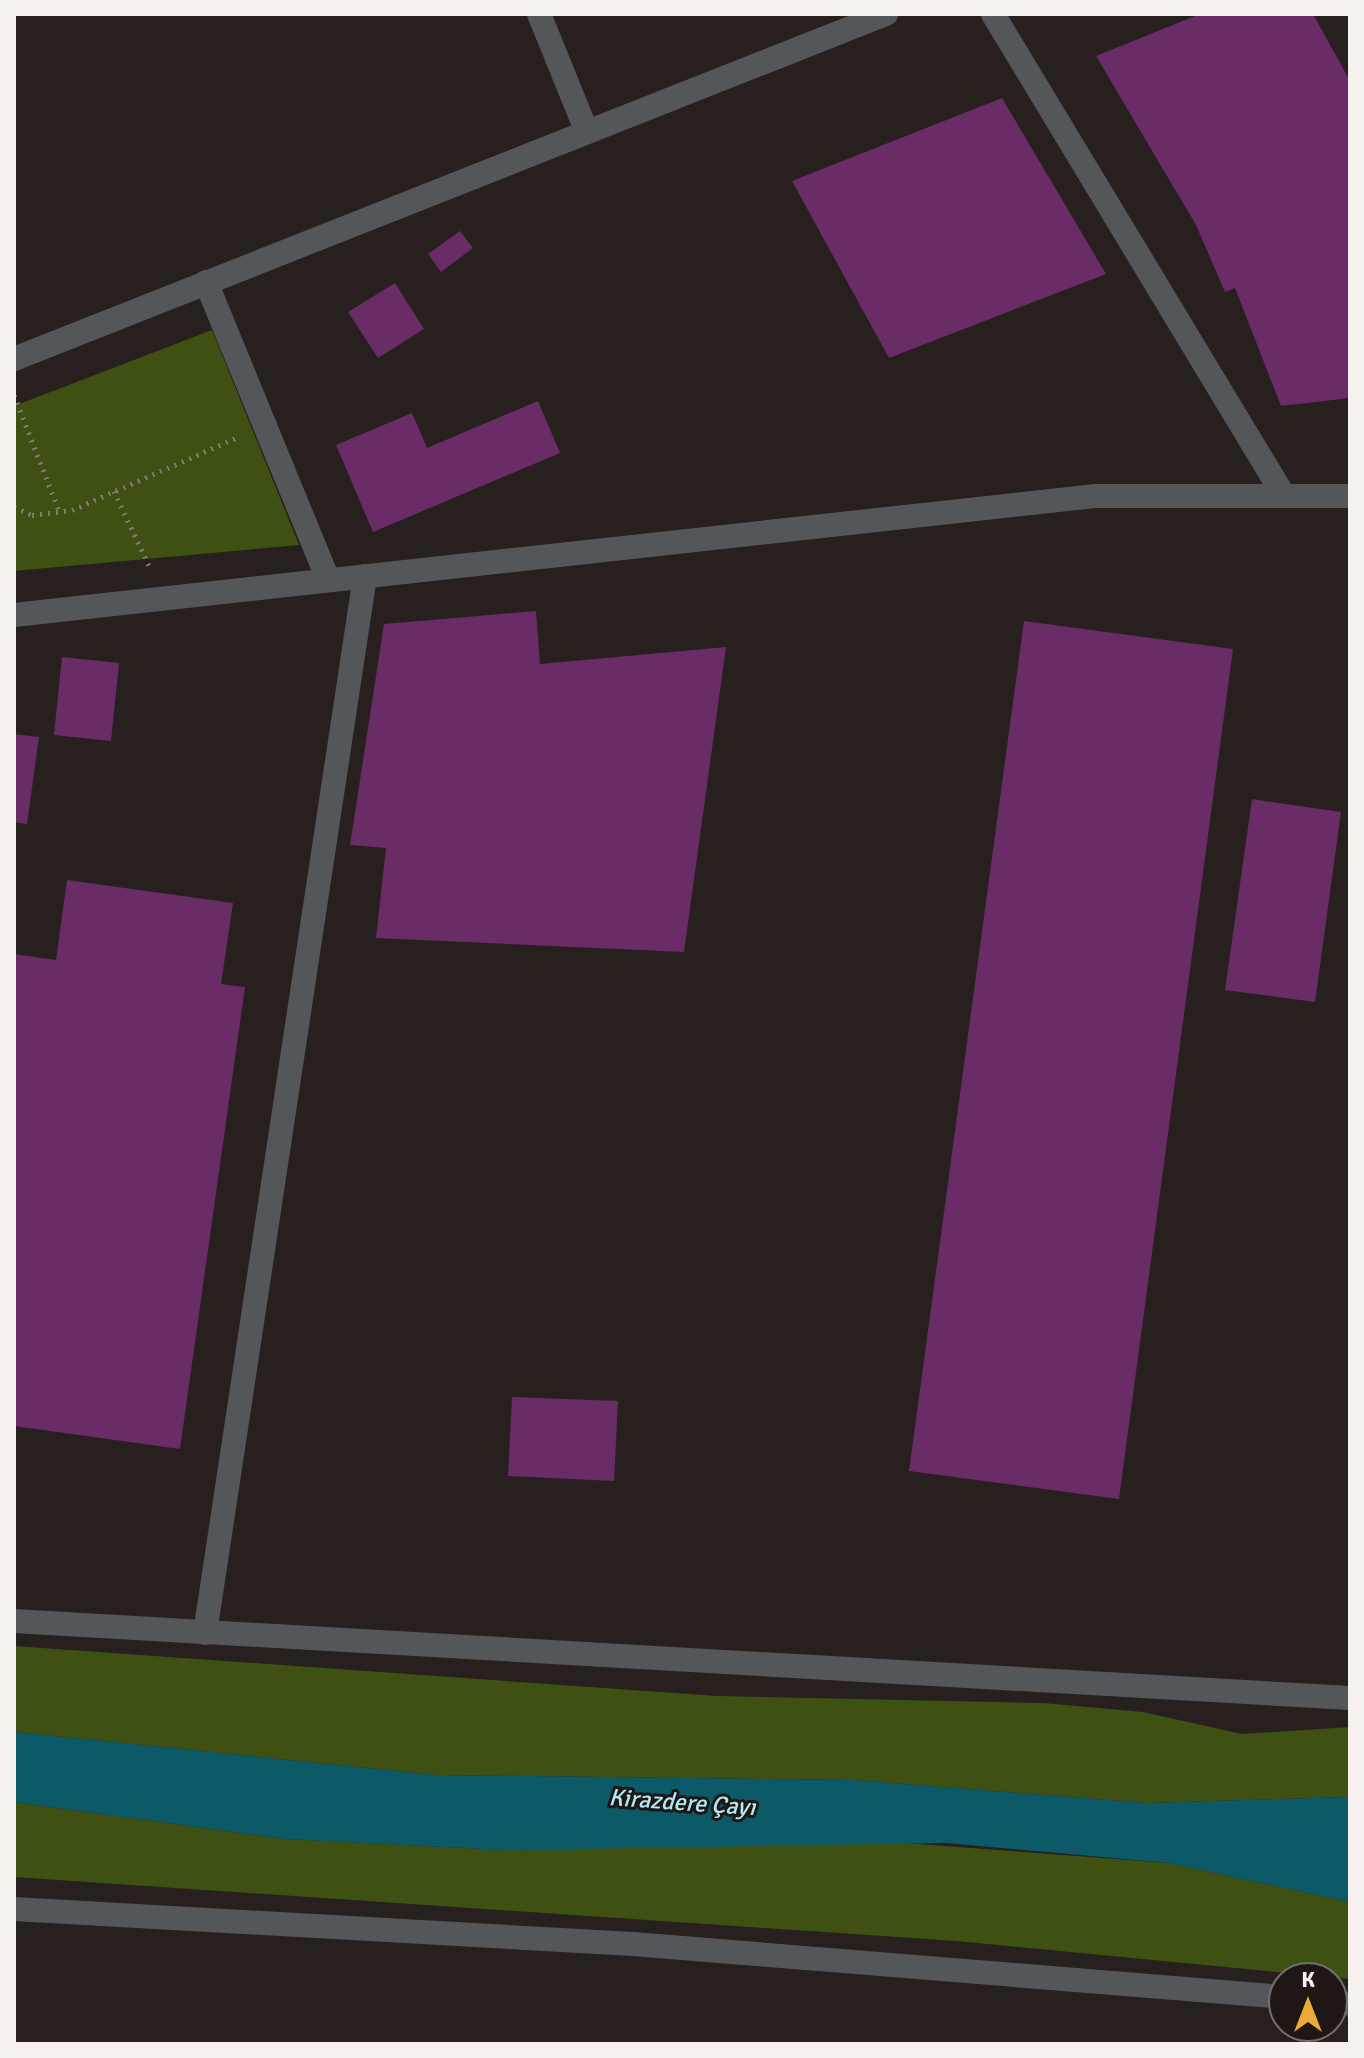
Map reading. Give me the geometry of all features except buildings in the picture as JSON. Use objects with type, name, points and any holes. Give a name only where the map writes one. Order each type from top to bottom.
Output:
[{"type":"street","points":[[539,14],[586,130]]},
{"type":"street","points":[[14,359],[586,130],[886,14]]},
{"type":"street","points":[[993,14],[1284,496]]},
{"type":"street","points":[[206,282],[328,580]]},
{"type":"street","points":[[14,615],[1095,496],[1350,496]]},
{"type":"street","points":[[205,1633],[365,576]]},
{"type":"street","points":[[14,1621],[1350,1698]]},
{"type":"street","points":[[14,1909],[633,1944],[1268,1996]]},
{"type":"path","points":[[14,395],[60,513]]},
{"type":"path","points":[[14,507],[32,515],[60,513],[265,425]]},
{"type":"path","points":[[114,491],[165,598]]},
{"type":"green space","points":[[212,330],[299,545],[14,571],[14,406]]},
{"type":"green space","points":[[14,1646],[717,1696],[1043,1703],[1143,1712],[1242,1734],[1350,1727],[1350,1797],[1147,1803],[853,1780],[437,1775],[14,1732]]},
{"type":"green space","points":[[14,1802],[285,1839],[505,1850],[851,1839],[1169,1863],[1350,1902],[1350,1979],[1348,1962],[1268,1962],[1268,1971],[956,1941],[14,1877]]},
{"type":"water","name":"Kirazdere Çayı","points":[[14,1732],[437,1775],[853,1780],[1147,1803],[1350,1797],[1350,1902],[1169,1863],[947,1843],[505,1850],[285,1839],[14,1802]]}]
